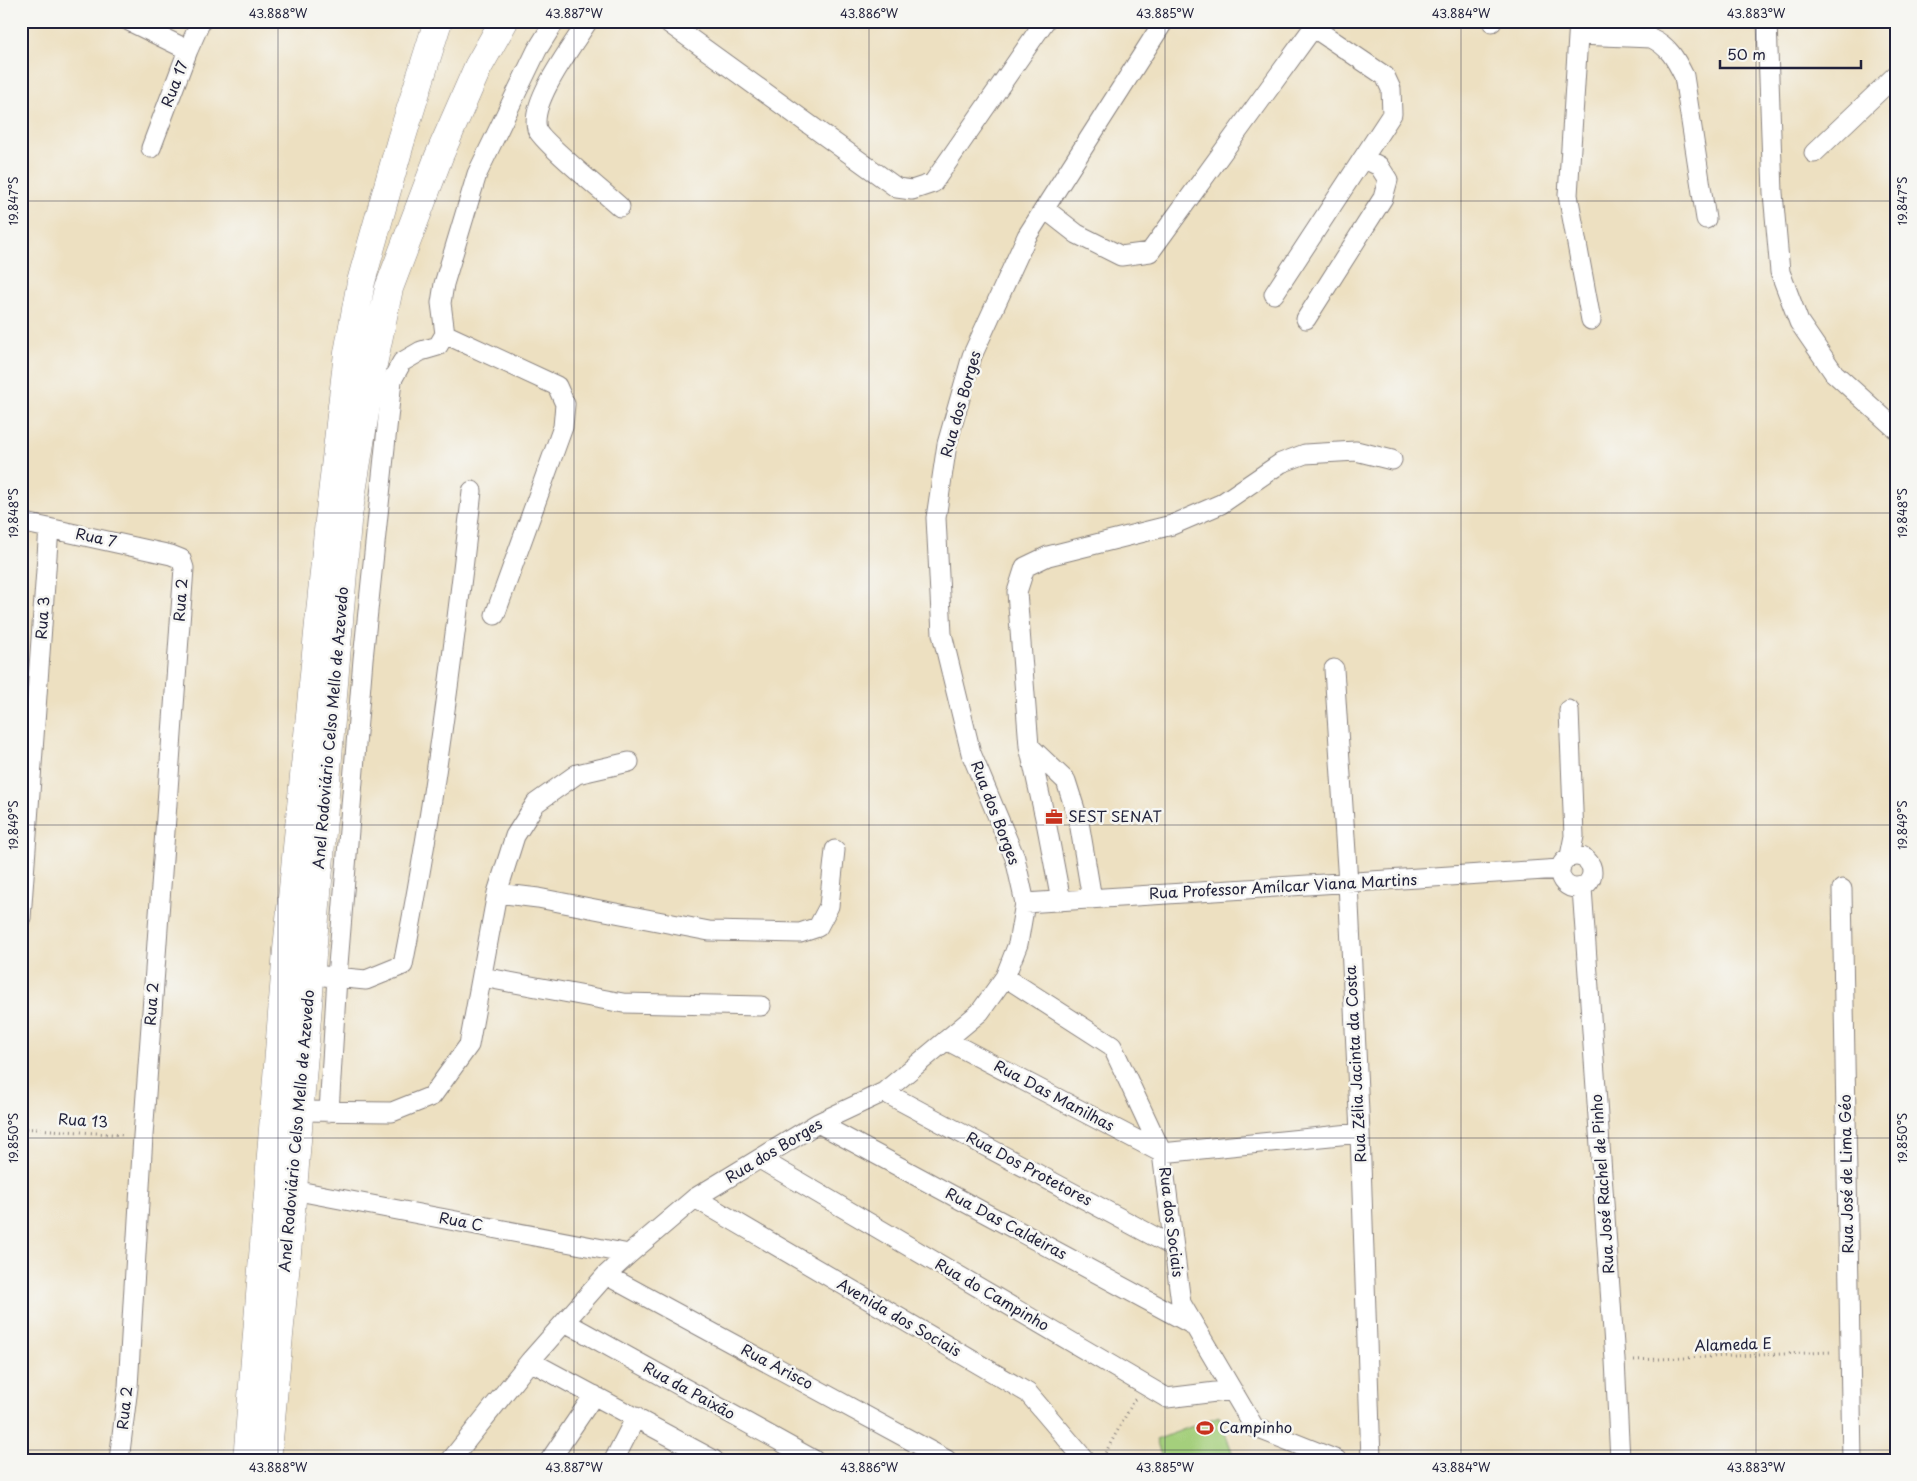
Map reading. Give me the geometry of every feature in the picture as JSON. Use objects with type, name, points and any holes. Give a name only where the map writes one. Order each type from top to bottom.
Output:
[{"type":"highway","name":"Anel Rodoviário Celso Mello de Azevedo","points":[[246,1460],[287,950],[329,520],[348,353],[361,282],[401,140],[438,21]]},
{"type":"highway","name":"Anel Rodoviário Celso Mello de Azevedo","points":[[267,1460],[299,1111],[324,976],[347,522],[373,364],[389,288],[439,156],[478,67],[504,21]]},
{"type":"street","points":[[129,21],[188,50]]},
{"type":"street","name":"Rua 17","points":[[151,148],[201,21]]},
{"type":"street","points":[[329,1112],[324,976],[363,659],[392,380],[402,362],[421,351],[438,346],[445,334],[441,303],[444,284],[477,174],[536,50],[555,21]]},
{"type":"street","points":[[588,21],[546,88],[536,112],[537,130],[550,145],[620,207]]},
{"type":"street","points":[[666,21],[897,188],[912,190],[933,182],[1045,21]]},
{"type":"street","name":"Rua dos Borges","points":[[451,1460],[530,1361],[606,1275],[629,1254],[695,1198],[818,1123],[884,1092],[980,1012],[1005,977],[1018,944],[1025,903],[1015,858],[971,753],[942,634],[936,518],[947,444],[972,356],[1027,236],[1164,21]]},
{"type":"street","points":[[1767,21],[1773,192],[1780,272],[1799,322],[1834,373],[1896,429]]},
{"type":"street","points":[[1045,209],[1077,234],[1121,256],[1150,252],[1316,25],[1385,76],[1391,89],[1392,114],[1274,294]]},
{"type":"street","points":[[1592,320],[1568,195],[1579,28],[1651,38],[1662,43],[1674,57],[1684,76],[1706,219]]},
{"type":"street","points":[[1814,152],[1896,75]]},
{"type":"street","points":[[1306,319],[1383,198],[1388,180],[1379,166],[1363,158]]},
{"type":"street","points":[[445,334],[557,386],[565,404],[563,427],[495,615]]},
{"type":"street","points":[[1061,901],[1029,746],[1016,592],[1025,567],[1048,556],[1172,525],[1221,504],[1280,463],[1305,454],[1356,452],[1392,460]]},
{"type":"street","points":[[324,976],[366,980],[403,965],[418,889],[437,770],[456,634],[472,492]]},
{"type":"street","name":"Rua 7","points":[[21,522],[171,555]]},
{"type":"street","name":"Rua 3","points":[[21,918],[49,528]]},
{"type":"street","name":"Rua 2","points":[[119,1460],[128,1387],[143,1136],[184,568],[181,559],[171,555]]},
{"type":"street","name":"Rua Zélia Jacinta da Costa","points":[[1334,669],[1348,883],[1360,1133],[1371,1460]]},
{"type":"street","name":"Rua José Rachel de Pinho","points":[[1569,710],[1574,836],[1567,872],[1584,908],[1615,1360],[1620,1460]]},
{"type":"street","points":[[1029,746],[1066,781],[1079,822],[1092,898]]},
{"type":"street","points":[[299,1111],[392,1112],[432,1096],[469,1045],[497,893],[515,836],[536,803],[577,774],[629,762]]},
{"type":"street","points":[[497,893],[538,898],[708,931],[800,933],[818,927],[828,906],[835,850]]},
{"type":"street","name":"Rua Professor Amílcar Viana Martins","points":[[1025,903],[1348,883],[1567,872]]},
{"type":"street","name":"Rua José de Lima Géo","points":[[1842,889],[1852,1460]]},
{"type":"street","points":[[482,977],[623,1003],[761,1006]]},
{"type":"street","name":"Rua dos Sociais","points":[[1005,977],[1112,1046],[1162,1153],[1182,1303],[1254,1427],[1337,1460]]},
{"type":"street","name":"Rua Das Manilhas","points":[[946,1040],[1162,1153]]},
{"type":"street","name":"Rua Dos Protetores","points":[[884,1092],[1174,1246]]},
{"type":"street","name":"Rua Das Caldeiras","points":[[818,1123],[1194,1326]]},
{"type":"street","points":[[1162,1153],[1360,1133]]},
{"type":"street","name":"Rua do Campinho","points":[[760,1159],[1167,1398],[1232,1390]]},
{"type":"street","name":"Rua C","points":[[293,1190],[629,1254]]},
{"type":"street","name":"Avenida dos Sociais","points":[[695,1198],[1028,1393],[1085,1460]]},
{"type":"street","name":"Rua Arisco","points":[[606,1275],[947,1460]]},
{"type":"street","name":"Rua da Paixão","points":[[565,1322],[814,1460]]},
{"type":"street","points":[[530,1361],[636,1417],[690,1454],[714,1460]]},
{"type":"street","points":[[550,1460],[594,1395]]},
{"type":"street","points":[[614,1460],[636,1417]]},
{"type":"path","name":"Rua 13","points":[[21,1128],[143,1136]]},
{"type":"path","name":"Alameda E","points":[[1615,1360],[1851,1352]]},
{"type":"path","points":[[1101,1460],[1143,1383]]},
{"type":"green space","name":"Campinho","points":[[1219,1416],[1235,1460],[1163,1460],[1156,1440]]},
{"type":"place","name":"SEST SENAT","points":[[1054,817]]},
{"type":"place","name":"Campinho","points":[[1205,1428]]}]
